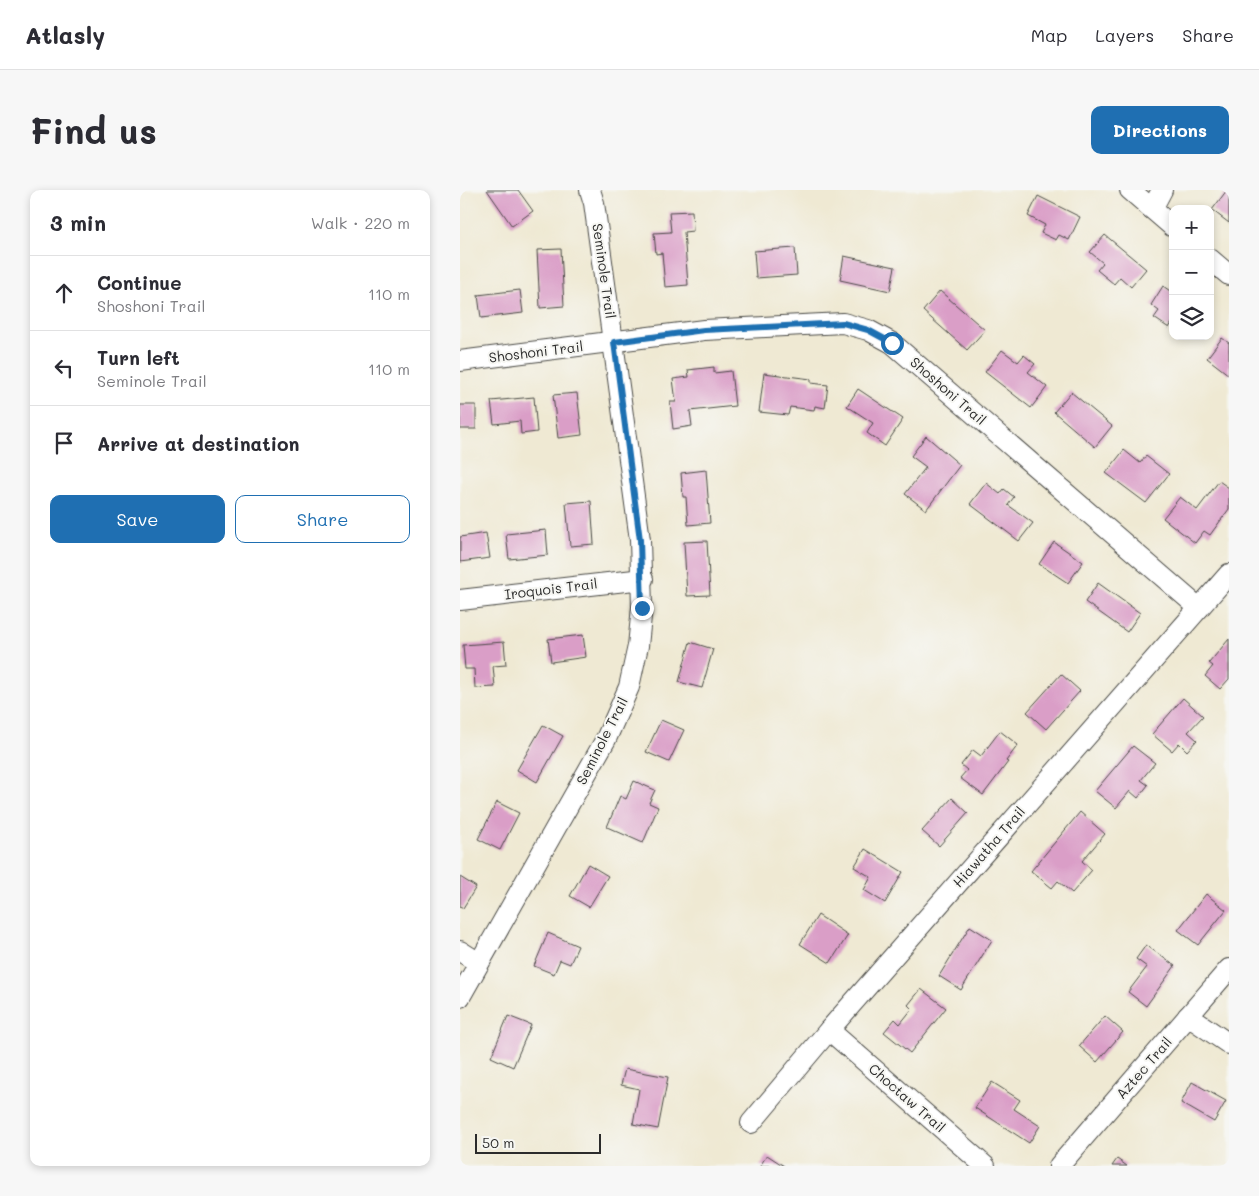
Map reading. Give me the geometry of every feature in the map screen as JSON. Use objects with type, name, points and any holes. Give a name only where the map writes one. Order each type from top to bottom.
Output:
[{"type":"street","name":"Seminole Trail","points":[[460,997],[606,739],[625,696],[638,646],[643,579],[640,540],[614,342],[594,203],[590,190]]},
{"type":"street","points":[[1130,190],[1169,224]]},
{"type":"street","points":[[1152,209],[1162,190]]},
{"type":"street","points":[[1214,262],[1229,275]]},
{"type":"street","name":"Shoshoni Trail","points":[[460,362],[704,330],[843,323],[868,330],[892,343],[1199,608]]},
{"type":"street","name":"Hiawatha Trail","points":[[751,1123],[829,1030],[1229,574]]},
{"type":"street","name":"Iroquois Trail","points":[[460,600],[643,579]]},
{"type":"street","points":[[460,951],[479,963]]},
{"type":"street","name":"Aztec Trail","points":[[1059,1166],[1229,969]]},
{"type":"street","points":[[1188,1016],[1229,1044]]},
{"type":"street","name":"Choctaw Trail","points":[[829,1030],[985,1166]]},
{"type":"building","points":[[487,190],[518,190],[533,211],[512,226]]},
{"type":"building","points":[[1227,190],[1229,192],[1229,223],[1214,212],[1214,207]]},
{"type":"building","points":[[1038,196],[1080,217],[1069,240],[1059,235],[1056,240],[1041,233],[1045,225],[1028,216]]},
{"type":"building","points":[[692,211],[693,231],[684,232],[688,285],[665,287],[662,253],[656,254],[654,233],[671,232],[669,212]]},
{"type":"building","points":[[1105,235],[1146,269],[1131,287],[1120,277],[1114,284],[1097,270],[1103,263],[1090,252]]},
{"type":"building","points":[[795,248],[797,275],[756,278],[754,251]]},
{"type":"building","points":[[561,249],[564,306],[540,308],[537,250]]},
{"type":"building","points":[[844,256],[895,267],[890,291],[840,280]]},
{"type":"building","points":[[1163,286],[1169,290],[1169,328],[1154,318],[1159,311],[1151,305]]},
{"type":"building","points":[[520,290],[523,313],[481,318],[478,295]]},
{"type":"building","points":[[940,291],[985,330],[967,350],[923,311]]},
{"type":"building","points":[[1222,338],[1229,343],[1229,375],[1207,358]]},
{"type":"building","points":[[1002,350],[1018,362],[1024,355],[1035,364],[1028,372],[1047,387],[1031,408],[985,372]]},
{"type":"building","points":[[714,367],[714,373],[731,371],[735,406],[690,411],[692,426],[673,429],[670,402],[676,402],[673,379],[689,377],[688,370]]},
{"type":"building","points":[[764,373],[811,379],[811,383],[828,385],[825,408],[815,406],[814,410],[790,407],[788,415],[759,412]]},
{"type":"building","points":[[858,389],[903,419],[885,446],[867,433],[873,423],[847,406]]},
{"type":"building","points":[[1071,392],[1112,426],[1095,447],[1054,412]]},
{"type":"building","points":[[577,393],[582,435],[558,438],[553,395]]},
{"type":"building","points":[[534,397],[537,432],[521,434],[520,421],[494,424],[491,401]]},
{"type":"building","points":[[460,405],[476,405],[476,429],[460,429]]},
{"type":"building","points":[[926,436],[960,465],[926,510],[905,494],[926,467],[911,456]]},
{"type":"building","points":[[1124,450],[1140,463],[1146,456],[1169,474],[1146,503],[1106,473]]},
{"type":"building","points":[[706,470],[710,523],[688,525],[686,497],[683,497],[681,473]]},
{"type":"building","points":[[1219,481],[1229,488],[1229,509],[1210,535],[1204,531],[1195,543],[1163,518],[1180,497],[1197,510]]},
{"type":"building","points":[[986,483],[1000,494],[1004,489],[1014,497],[1008,505],[1033,523],[1019,541],[970,504]]},
{"type":"building","points":[[591,501],[594,544],[570,546],[566,503]]},
{"type":"building","points":[[546,530],[548,555],[509,559],[506,534]]},
{"type":"building","points":[[486,533],[490,558],[460,562],[460,537]]},
{"type":"building","points":[[707,541],[710,595],[687,596],[684,542]]},
{"type":"building","points":[[1054,542],[1083,562],[1068,583],[1039,564]]},
{"type":"building","points":[[1098,583],[1140,613],[1127,632],[1085,602]]},
{"type":"building","points":[[583,635],[586,657],[551,662],[548,639]]},
{"type":"building","points":[[1229,639],[1229,679],[1220,689],[1205,676],[1213,666],[1209,663]]},
{"type":"building","points":[[504,642],[506,665],[493,666],[495,687],[475,688],[474,669],[465,669],[463,645]]},
{"type":"building","points":[[690,642],[713,649],[702,688],[679,682]]},
{"type":"building","points":[[1061,674],[1080,691],[1046,729],[1027,712]]},
{"type":"building","points":[[1183,698],[1203,716],[1188,732],[1197,740],[1187,751],[1179,743],[1172,751],[1152,734]]},
{"type":"building","points":[[661,720],[684,730],[669,762],[646,752]]},
{"type":"building","points":[[543,725],[563,736],[537,782],[517,770]]},
{"type":"building","points":[[1000,731],[1018,745],[1006,761],[1008,762],[983,795],[960,778],[967,770],[961,765],[973,750],[981,756]]},
{"type":"building","points":[[1133,746],[1155,763],[1141,780],[1148,785],[1138,798],[1130,791],[1116,808],[1095,791]]},
{"type":"building","points":[[634,781],[655,790],[649,803],[658,807],[643,843],[607,827],[620,796],[626,799]]},
{"type":"building","points":[[952,798],[968,813],[939,846],[922,831]]},
{"type":"building","points":[[497,802],[519,813],[500,850],[478,839]]},
{"type":"building","points":[[1080,812],[1105,834],[1082,861],[1092,870],[1072,893],[1058,881],[1052,888],[1031,871]]},
{"type":"building","points":[[865,849],[903,872],[885,903],[864,890],[871,877],[854,867]]},
{"type":"building","points":[[588,864],[608,876],[589,907],[570,896]]},
{"type":"building","points":[[460,877],[476,887],[463,908],[460,906]]},
{"type":"building","points":[[1206,894],[1226,910],[1198,945],[1178,930]]},
{"type":"building","points":[[818,915],[848,935],[830,963],[800,944]]},
{"type":"building","points":[[970,926],[992,940],[961,990],[939,976]]},
{"type":"building","points":[[548,933],[578,946],[570,964],[560,960],[554,974],[534,966]]},
{"type":"building","points":[[1146,945],[1175,966],[1146,1006],[1128,992],[1147,967],[1136,959]]},
{"type":"building","points":[[921,989],[946,1008],[910,1053],[884,1032],[895,1019],[900,1024],[912,1009],[908,1005]]},
{"type":"building","points":[[508,1016],[531,1025],[513,1067],[491,1057]]},
{"type":"building","points":[[1105,1016],[1123,1032],[1097,1062],[1079,1046]]},
{"type":"building","points":[[625,1069],[668,1077],[658,1129],[633,1124],[639,1089],[621,1085]]},
{"type":"building","points":[[992,1082],[1020,1100],[1014,1109],[1040,1126],[1029,1143],[975,1108]]},
{"type":"building","points":[[1192,1082],[1226,1101],[1214,1122],[1181,1103]]},
{"type":"building","points":[[767,1155],[784,1166],[760,1166]]},
{"type":"building","points":[[1117,1159],[1127,1166],[1112,1166]]},
{"type":"route","points":[[642,608],[643,579],[640,540],[614,342],[704,330],[843,323],[868,330],[892,343]]}]
